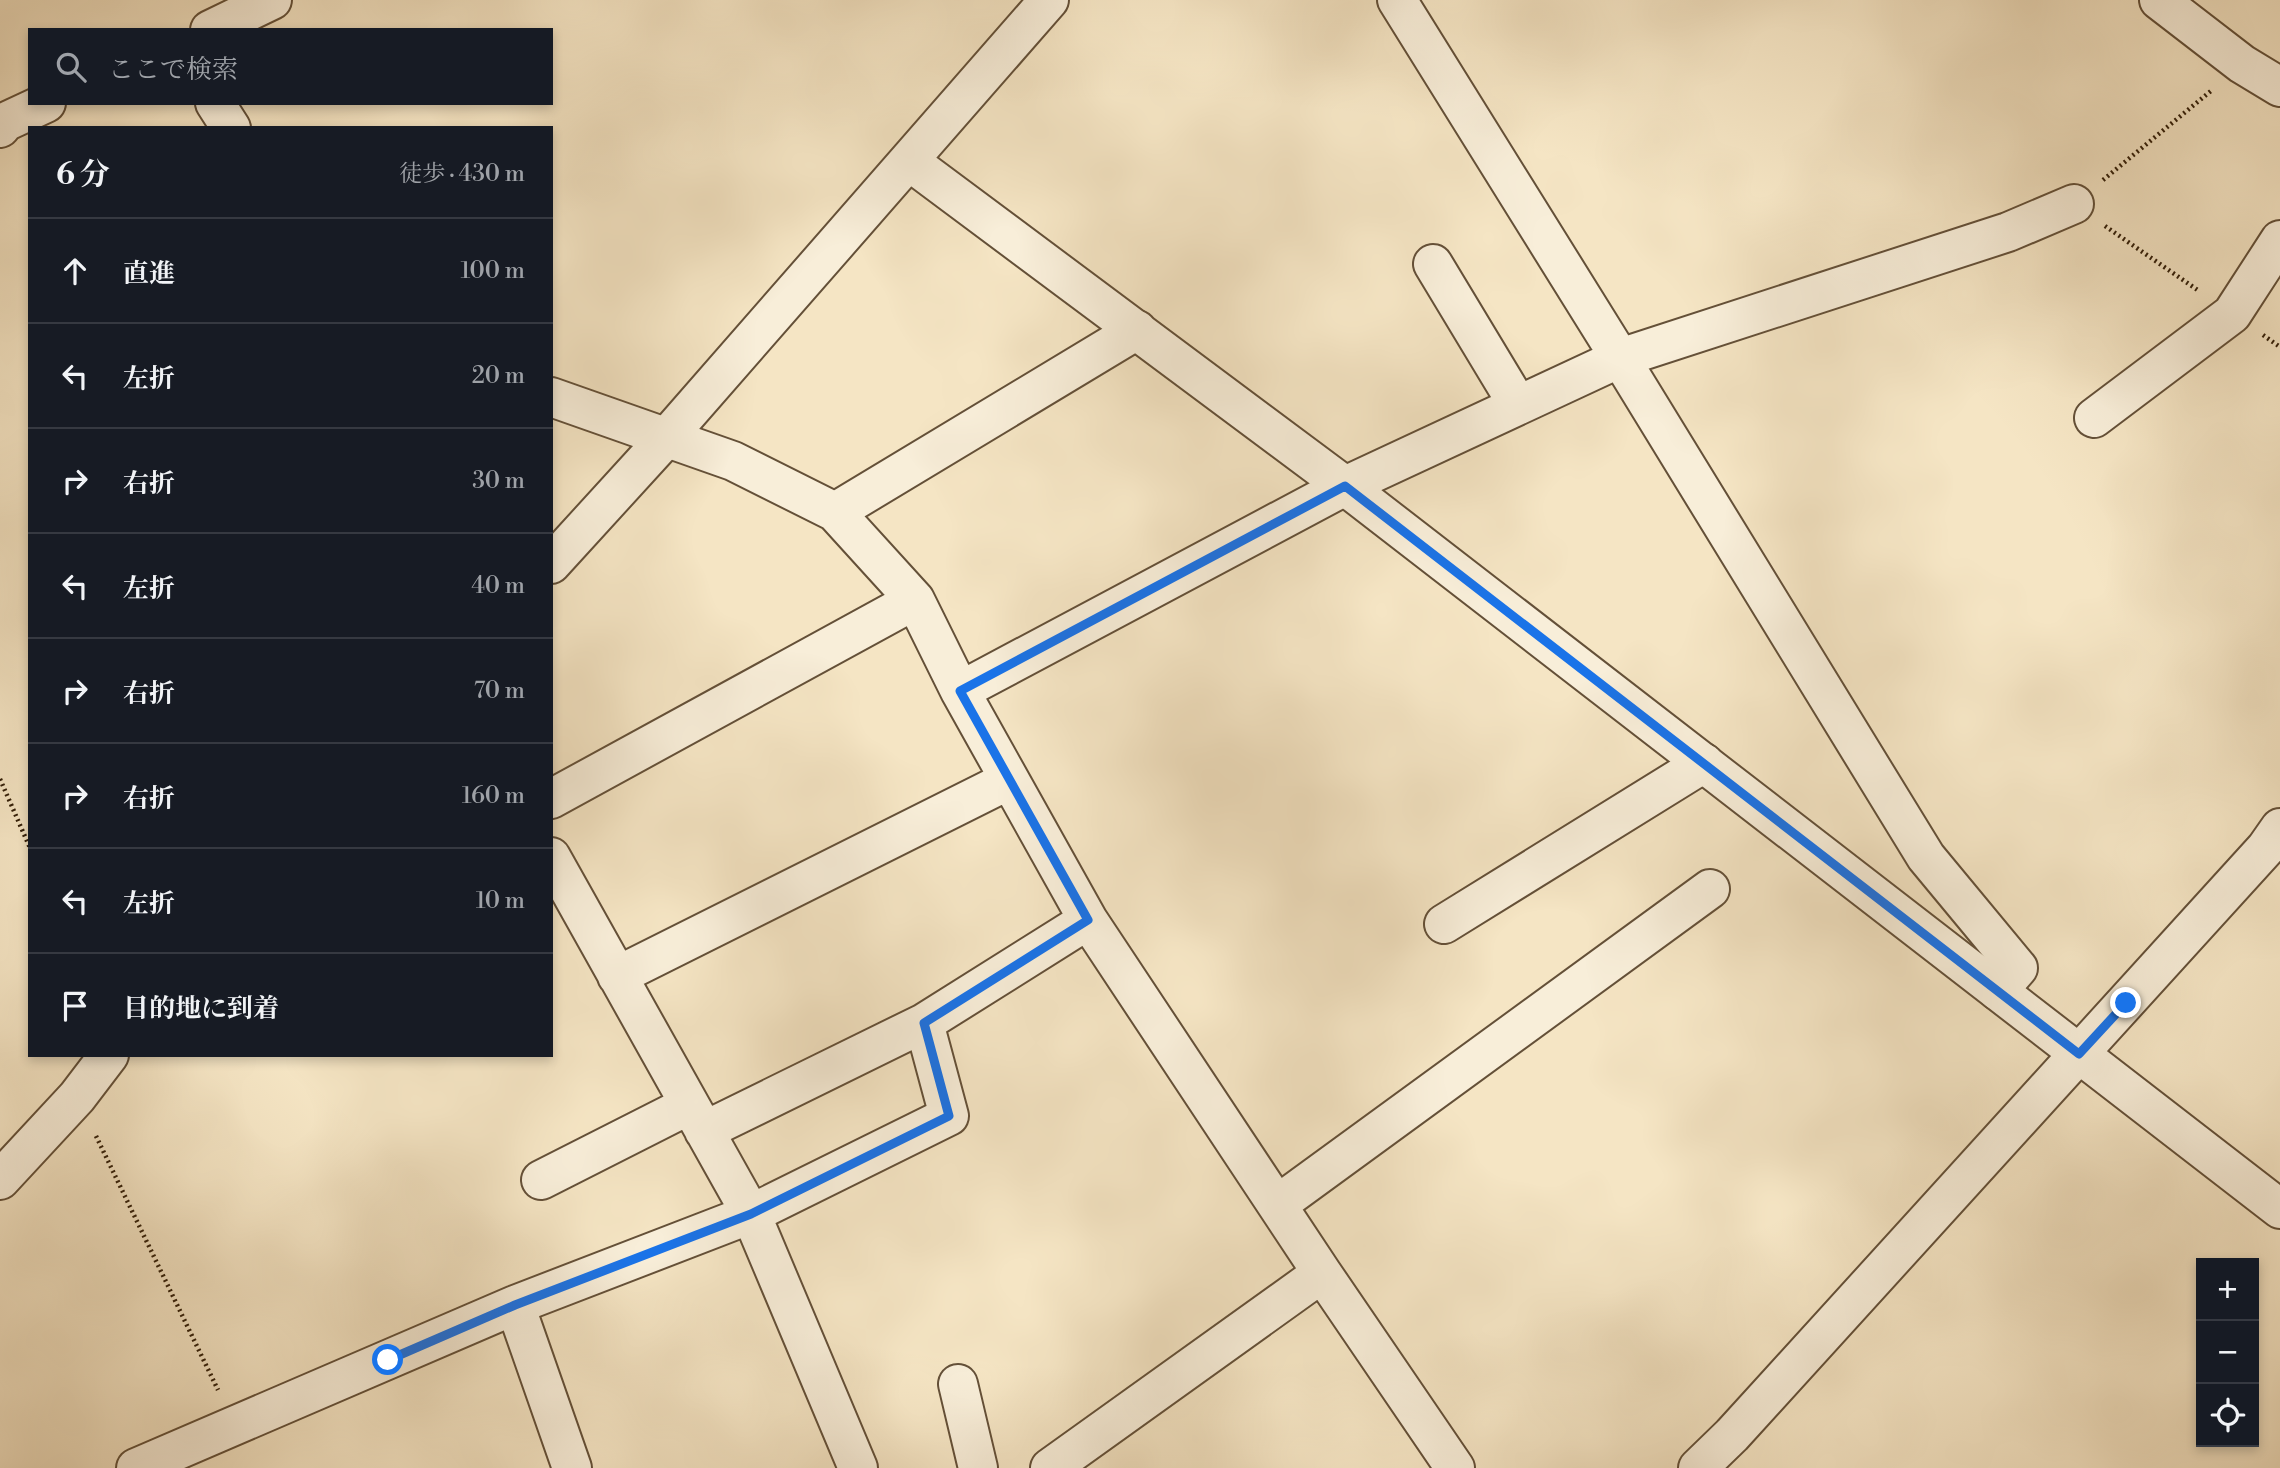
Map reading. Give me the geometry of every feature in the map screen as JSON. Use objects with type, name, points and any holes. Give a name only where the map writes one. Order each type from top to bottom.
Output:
[{"type":"street","points":[[214,28],[272,0]]},
{"type":"street","points":[[553,562],[666,438],[1049,0]]},
{"type":"street","points":[[1397,0],[1926,857],[2018,968],[1998,991]]},
{"type":"street","points":[[2159,0],[2242,64],[2280,87]]},
{"type":"street","points":[[2,122],[41,105]]},
{"type":"street","points":[[216,105],[230,126]]},
{"type":"street","points":[[909,161],[1345,486],[2280,1209]]},
{"type":"street","points":[[960,691],[1345,486],[1620,358],[2008,233],[2074,204]]},
{"type":"street","points":[[2094,418],[2232,314],[2280,240]]},
{"type":"street","points":[[1433,264],[1518,405]]},
{"type":"street","points":[[835,512],[1137,330]]},
{"type":"street","points":[[553,398],[733,461],[835,512],[915,600],[960,691],[1088,920],[1276,1205],[1455,1468]]},
{"type":"street","points":[[553,798],[915,600]]},
{"type":"street","points":[[1444,924],[1704,763]]},
{"type":"street","points":[[617,976],[1009,780]]},
{"type":"street","points":[[1698,1468],[2079,1054],[2275,847]]},
{"type":"street","points":[[553,861],[751,1214],[858,1468]]},
{"type":"street","points":[[1276,1205],[1710,890]]},
{"type":"street","points":[[541,1180],[924,1023],[1088,920]]},
{"type":"street","points":[[159,1463],[235,1425],[515,1305],[751,1214],[949,1116],[924,1023]]},
{"type":"street","points":[[0,1180],[77,1097],[107,1057]]},
{"type":"street","points":[[1050,1468],[1322,1273]]},
{"type":"street","points":[[515,1305],[572,1468]]},
{"type":"street","points":[[958,1384],[978,1468]]},
{"type":"path","points":[[2242,64],[2074,204],[2280,347]]},
{"type":"path","points":[[0,779],[28,843]]},
{"type":"path","points":[[77,1097],[235,1425]]},
{"type":"route","points":[[388,1360],[515,1305],[751,1214],[949,1116],[924,1023],[1088,920],[960,691],[1345,486],[2079,1054],[2126,1003]]}]
